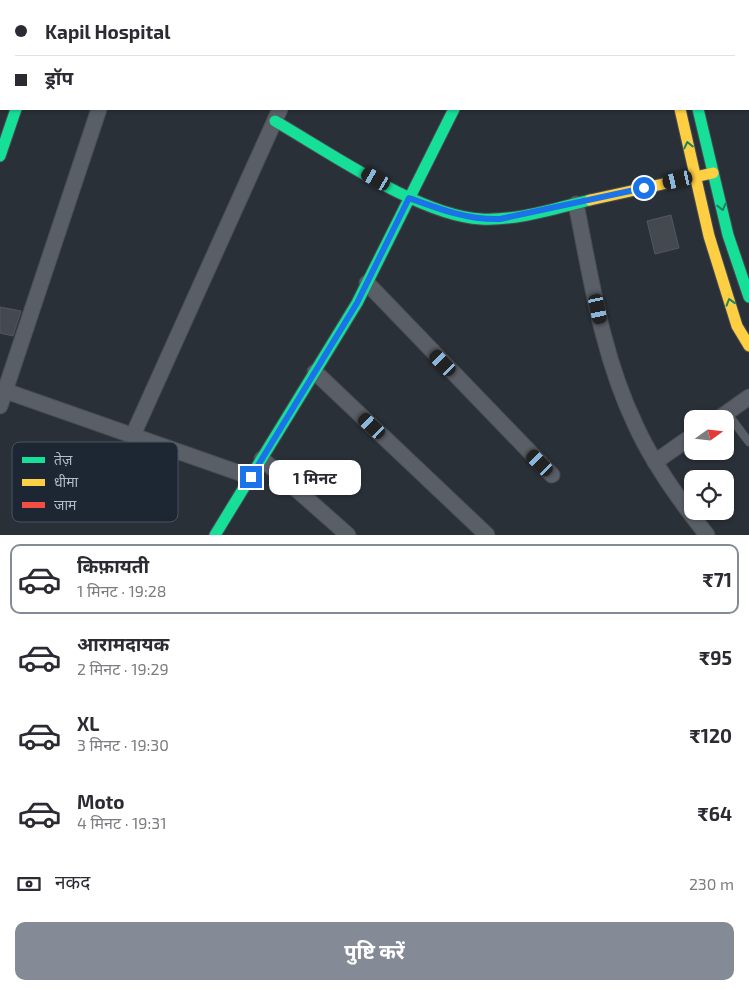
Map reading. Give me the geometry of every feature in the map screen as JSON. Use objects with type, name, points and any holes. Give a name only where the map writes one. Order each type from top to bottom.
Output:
[{"type":"main road","points":[[0,156],[16,110]]},
{"type":"main road","points":[[215,535],[367,283],[453,110]]},
{"type":"main road","points":[[680,110],[715,254],[738,326],[749,346]]},
{"type":"main road","points":[[698,110],[728,235],[749,297]]},
{"type":"main road","points":[[278,115],[409,198],[448,212],[481,219],[500,219],[576,204],[713,173]]},
{"type":"street","points":[[0,406],[3,390],[99,110]]},
{"type":"street","points":[[133,435],[278,115]]},
{"type":"street","points":[[576,204],[601,326],[634,423],[655,462],[683,505],[707,535]]},
{"type":"street","points":[[367,283],[552,475]]},
{"type":"street","points":[[315,372],[487,535]]},
{"type":"street","points":[[3,390],[153,442]]},
{"type":"street","points":[[731,410],[749,397]]},
{"type":"street","points":[[655,462],[684,442]]},
{"type":"street","points":[[178,451],[251,477]]},
{"type":"street","points":[[262,459],[348,535]]},
{"type":"lane","points":[[734,428],[749,442]]},
{"type":"building","points":[[671,215],[679,248],[655,254],[647,221]]},
{"type":"building","points":[[0,307],[21,311],[13,336],[0,333]]},
{"type":"traffic: fast","points":[[0,156],[16,110]]},
{"type":"traffic: fast","points":[[215,535],[357,303],[454,110]]},
{"type":"traffic: fast","points":[[698,110],[728,235],[749,297]]},
{"type":"traffic: fast","points":[[275,121],[348,165],[403,195],[431,207],[457,215],[481,219],[508,218],[590,200]]},
{"type":"traffic: slow","points":[[680,110],[709,236],[737,326],[749,346]]},
{"type":"traffic: slow","points":[[590,200],[713,173]]},
{"type":"route","points":[[251,477],[357,303],[409,198],[448,212],[481,219],[500,219],[644,188]]}]
